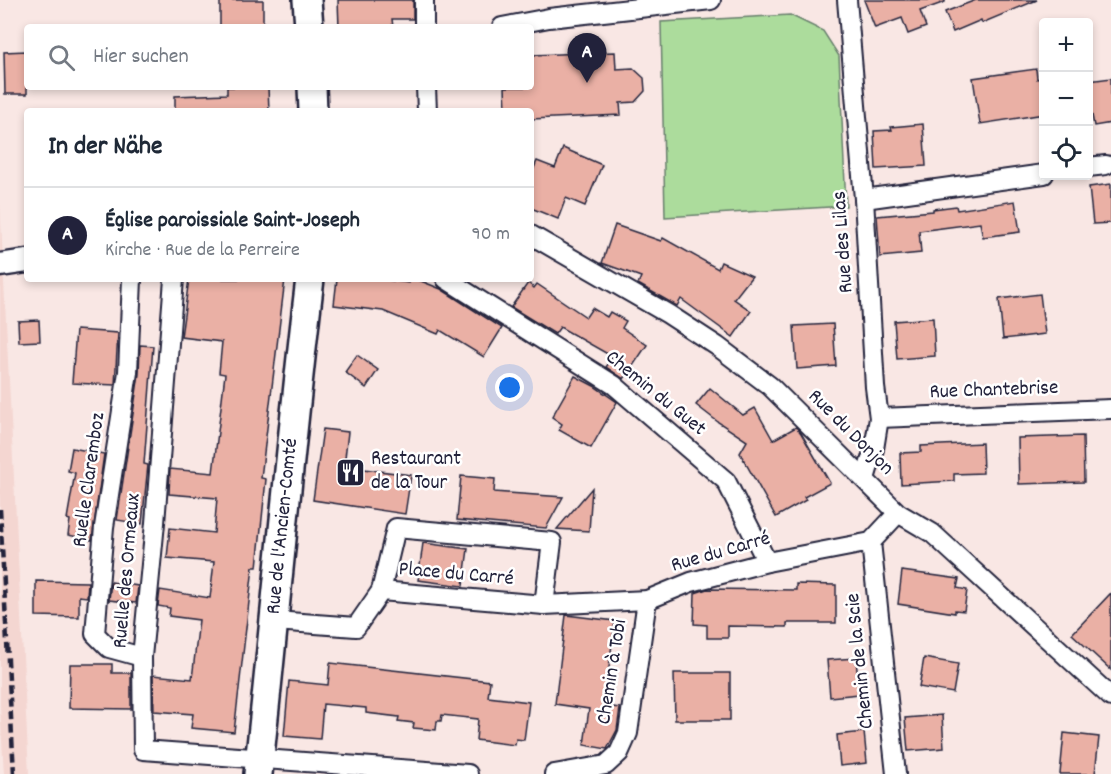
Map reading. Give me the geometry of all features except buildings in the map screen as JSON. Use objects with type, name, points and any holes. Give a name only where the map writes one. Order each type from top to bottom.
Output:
[{"type":"main road","points":[[307,0],[309,24]]},
{"type":"main road","points":[[312,90],[314,108]]},
{"type":"main road","name":"Rue de l'Ancien-Comté","points":[[259,767],[292,428],[310,282]]},
{"type":"street","points":[[424,0],[424,24]]},
{"type":"street","points":[[518,24],[549,18],[711,0]]},
{"type":"street","name":"Rue des Lilas","points":[[847,0],[879,418],[874,449],[865,479]]},
{"type":"street","points":[[426,90],[427,108]]},
{"type":"street","points":[[864,199],[1039,175]]},
{"type":"street","name":"Rue du Donjon","points":[[534,237],[668,314],[717,346],[770,386],[898,513],[932,533],[1111,697]]},
{"type":"street","points":[[0,265],[24,261]]},
{"type":"street","name":"Ruelle Claremboz","points":[[132,282],[128,372],[104,527],[95,634],[109,648],[142,657]]},
{"type":"street","name":"Ruelle des Ormeaux","points":[[174,282],[142,657],[143,750],[259,767]]},
{"type":"street","name":"Chemin du Guet","points":[[451,282],[614,386],[726,481],[766,562]]},
{"type":"street","name":"Rue Chantebrise","points":[[879,418],[1111,409]]},
{"type":"street","points":[[871,542],[898,513]]},
{"type":"street","points":[[381,591],[396,528],[405,528],[552,542],[544,605]]},
{"type":"street","name":"Rue du Carré","points":[[544,605],[648,600],[691,582],[766,562],[871,542]]},
{"type":"street","name":"Chemin de la Scie","points":[[871,542],[896,774]]},
{"type":"street","name":"Place du Carré","points":[[275,621],[356,627],[381,591],[544,605]]},
{"type":"street","name":"Chemin à Tobi","points":[[554,774],[606,765],[619,753],[628,734],[648,600]]},
{"type":"street","points":[[259,767],[468,774]]},
{"type":"shaded area","points":[[0,203],[29,774],[4,774],[0,706]]},
{"type":"green space","points":[[790,15],[823,31],[839,56],[846,206],[665,217],[661,22]]},
{"type":"railway","points":[[0,509],[14,774]]},
{"type":"place","name":"Église paroissiale Saint-Joseph","points":[[587,83]]},
{"type":"place","name":"Restaurant de la Tour","points":[[350,472]]}]
